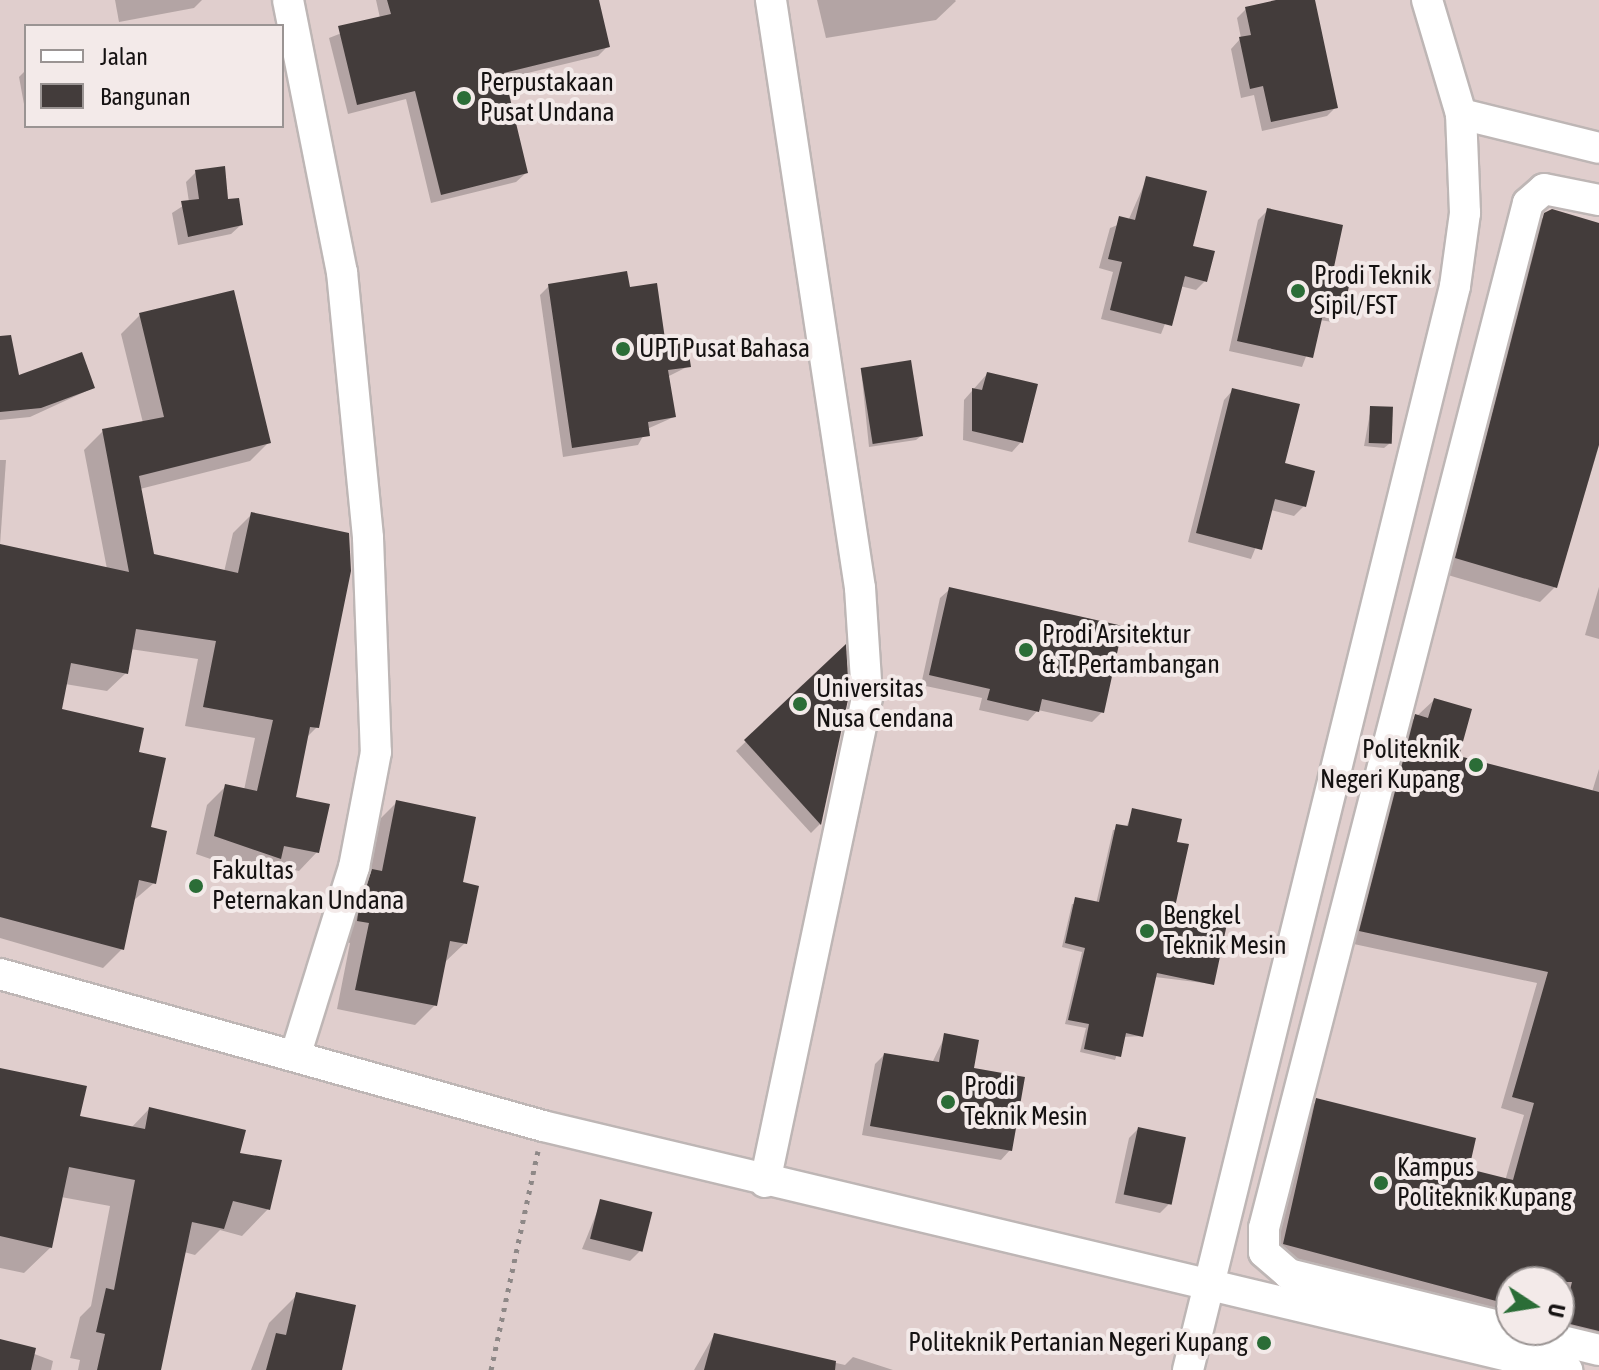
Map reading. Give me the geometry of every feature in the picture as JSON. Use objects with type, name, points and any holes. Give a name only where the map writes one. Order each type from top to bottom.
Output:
[{"type":"street","points":[[288,0],[342,272],[368,538],[376,752],[354,867],[295,1056]]},
{"type":"street","points":[[765,1182],[867,696],[860,588],[771,0]]},
{"type":"street","points":[[1188,1370],[1214,1289],[1374,602],[1438,374],[1465,213],[1461,114],[1427,0]]},
{"type":"street","points":[[1461,114],[1599,148]]},
{"type":"street","points":[[1495,1324],[1289,1274],[1264,1252],[1264,1228],[1528,203],[1544,189],[1599,200]]},
{"type":"street","points":[[0,974],[543,1126],[1214,1289],[1567,1370]]},
{"type":"street","points":[[1575,1344],[1599,1350]]},
{"type":"path","points":[[491,1370],[543,1126]]},
{"type":"shaded area","name":"Universitas Nusa Cendana","points":[[0,0],[1599,0],[1599,1370],[0,1370]]},
{"type":"building","name":"Perpustakaan Pusat Undana","points":[[387,0],[599,0],[610,47],[504,73],[528,173],[441,195],[415,91],[357,105],[338,26],[391,14]]},
{"type":"building","points":[[1276,0],[1315,0],[1338,108],[1271,122],[1263,86],[1250,89],[1239,37],[1251,35],[1245,7]]},
{"type":"building","points":[[225,166],[228,199],[239,198],[243,225],[188,237],[181,201],[199,199],[195,170]]},
{"type":"building","points":[[1146,176],[1207,191],[1193,246],[1215,251],[1207,282],[1185,276],[1172,326],[1110,310],[1122,262],[1108,259],[1119,216],[1135,220]]},
{"type":"building","name":"Prodi Teknik Sipil/FST","points":[[1267,208],[1343,225],[1334,267],[1352,272],[1343,314],[1324,310],[1313,358],[1237,341]]},
{"type":"building","points":[[1552,209],[1599,223],[1599,445],[1557,588],[1455,558],[1544,213]]},
{"type":"building","name":"UPT Pusat Bahasa","points":[[627,271],[630,287],[657,283],[665,339],[686,335],[691,367],[668,370],[676,417],[648,422],[650,436],[572,448],[548,284]]},
{"type":"building","points":[[234,290],[271,443],[139,476],[154,554],[238,573],[251,512],[349,533],[351,571],[319,728],[310,727],[296,797],[330,804],[319,853],[284,846],[281,859],[214,836],[225,784],[257,791],[273,720],[203,707],[216,641],[136,629],[128,674],[71,663],[62,709],[144,728],[139,752],[166,758],[151,827],[167,831],[156,884],[139,880],[124,950],[0,917],[0,544],[129,572],[102,429],[164,417],[139,313]]},
{"type":"building","points":[[11,335],[19,375],[82,352],[95,388],[41,408],[0,412],[0,336]]},
{"type":"building","points":[[911,360],[923,436],[873,444],[861,368]]},
{"type":"building","points":[[987,372],[1038,384],[1023,443],[972,431],[972,388],[982,390]]},
{"type":"building","points":[[1232,388],[1300,404],[1285,463],[1315,471],[1306,507],[1275,499],[1262,550],[1196,533]]},
{"type":"building","points":[[1370,406],[1393,407],[1392,444],[1369,443]]},
{"type":"building","name":"Prodi Arsitektur & T. Pertambangan","points":[[949,587],[1123,626],[1104,713],[1042,699],[1039,712],[987,700],[990,689],[929,675]]},
{"type":"building","points":[[846,644],[849,695],[821,825],[744,740]]},
{"type":"building","points":[[1434,698],[1472,709],[1459,756],[1599,792],[1599,1331],[1575,1325],[1575,1266],[1495,1266],[1495,1301],[1283,1244],[1316,1098],[1476,1138],[1469,1169],[1513,1180],[1534,1103],[1512,1097],[1548,972],[1359,931],[1415,714],[1428,718]]},
{"type":"building","points":[[396,800],[476,817],[463,882],[479,886],[467,944],[450,941],[437,1006],[355,990],[369,923],[357,921],[358,914],[372,869],[382,871]]},
{"type":"building","name":"Bengkel Teknik Mesin","points":[[1132,808],[1182,819],[1177,842],[1189,844],[1175,907],[1228,919],[1214,985],[1157,973],[1143,1037],[1126,1033],[1121,1057],[1084,1049],[1089,1024],[1068,1020],[1085,948],[1065,943],[1075,897],[1099,902],[1116,824],[1128,826]]},
{"type":"building","name":"Prodi Teknik Mesin","points":[[944,1033],[979,1040],[974,1068],[1025,1077],[1012,1151],[870,1126],[884,1053],[939,1062]]},
{"type":"building","points":[[0,1068],[87,1086],[80,1116],[145,1129],[149,1107],[246,1130],[240,1153],[282,1160],[270,1210],[233,1201],[224,1229],[192,1222],[161,1370],[97,1370],[105,1334],[96,1332],[106,1288],[114,1290],[135,1180],[69,1167],[52,1248],[0,1236]]},
{"type":"building","points":[[1138,1127],[1186,1137],[1172,1205],[1124,1194]]},
{"type":"building","points":[[600,1199],[652,1212],[642,1252],[590,1239]]},
{"type":"building","points":[[296,1292],[356,1305],[342,1370],[266,1370],[276,1333],[286,1335]]},
{"type":"building","points":[[714,1333],[836,1361],[835,1370],[704,1370]]},
{"type":"building","points":[[0,1339],[36,1348],[31,1370],[0,1370]]},
{"type":"place","name":"Perpustakaan Pusat Undana","points":[[464,98]]},
{"type":"place","name":"Prodi Teknik Sipil/FST","points":[[1298,291]]},
{"type":"place","name":"UPT Pusat Bahasa","points":[[623,349]]},
{"type":"place","name":"Prodi Arsitektur & T. Pertambangan","points":[[1026,650]]},
{"type":"place","name":"Universitas Nusa Cendana","points":[[800,704]]},
{"type":"place","name":"Politeknik Negeri Kupang","points":[[1476,765]]},
{"type":"place","name":"Fakultas Peternakan Undana","points":[[196,886]]},
{"type":"place","name":"Bengkel Teknik Mesin","points":[[1147,931]]},
{"type":"place","name":"Prodi Teknik Mesin","points":[[948,1102]]},
{"type":"place","name":"Kampus Politeknik Kupang","points":[[1381,1183]]},
{"type":"place","name":"Politeknik Pertanian Negeri Kupang","points":[[1264,1343]]}]
